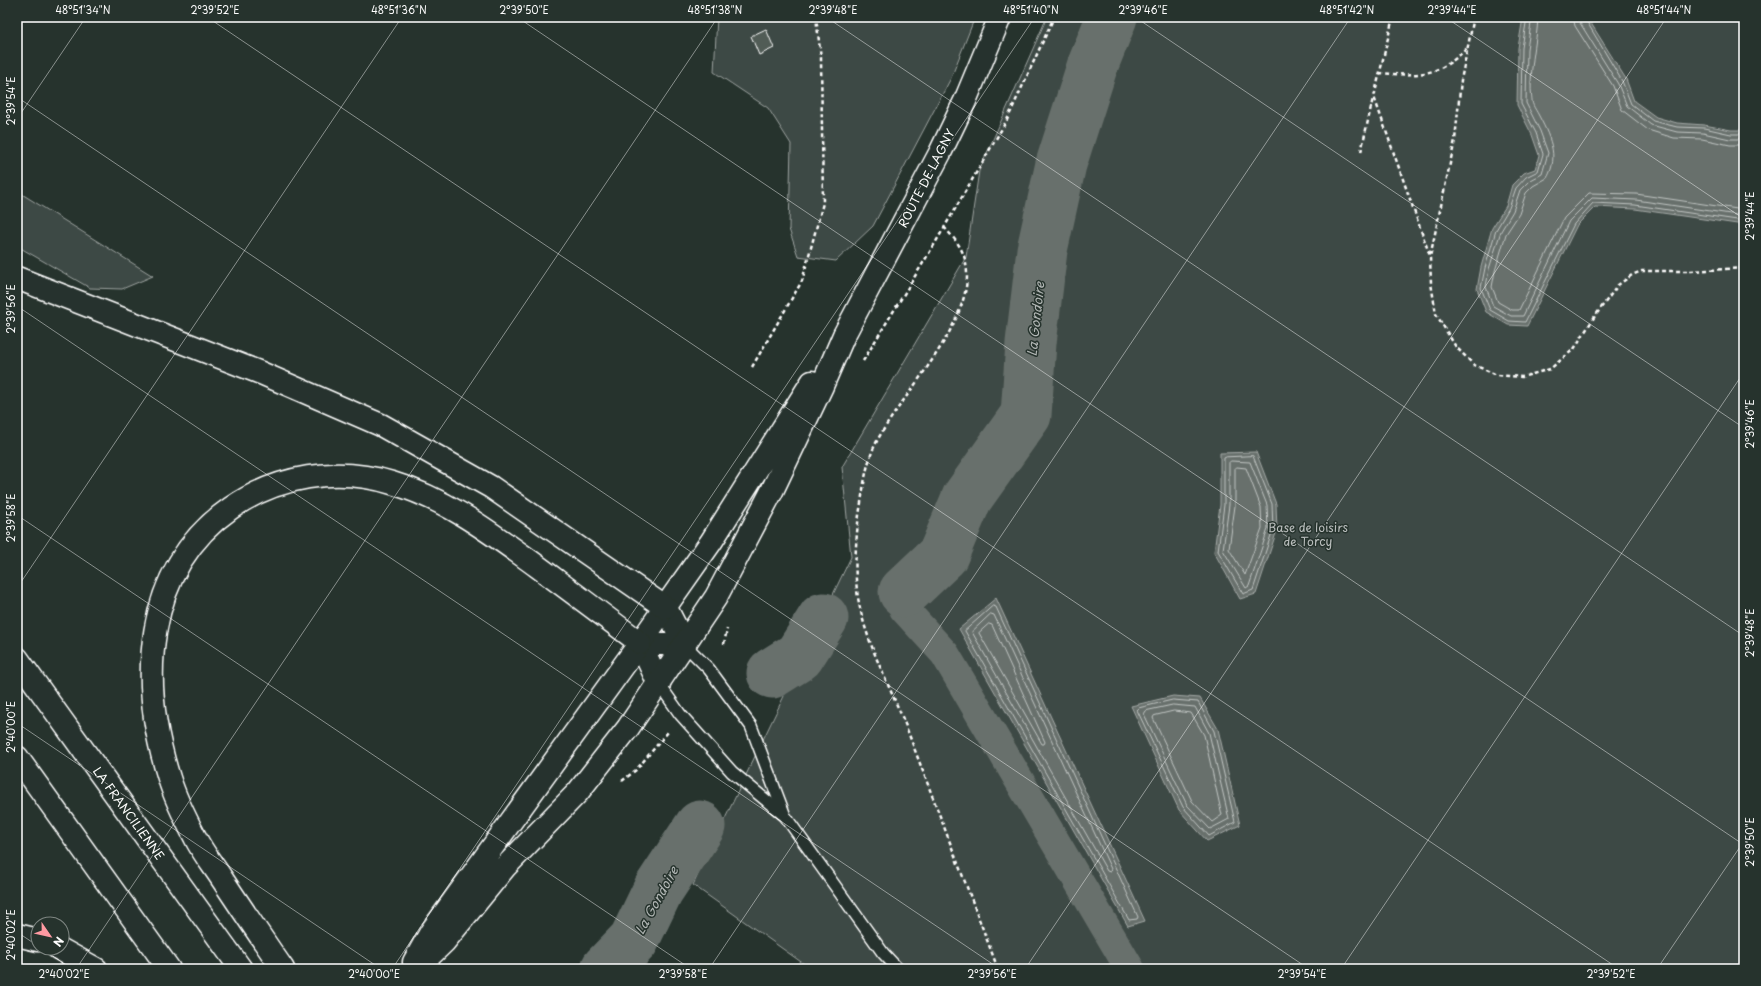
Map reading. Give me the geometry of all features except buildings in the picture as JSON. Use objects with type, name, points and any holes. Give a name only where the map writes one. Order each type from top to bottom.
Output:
[{"type":"main road","name":"ROUTE DE LAGNY","points":[[844,335],[940,153],[965,101],[1000,17]]},
{"type":"main road","points":[[17,278],[261,373],[381,425],[491,487],[666,608],[685,645]]},
{"type":"main road","points":[[410,969],[431,932],[666,608],[711,542],[813,379],[844,335]]},
{"type":"main road","points":[[416,969],[444,942],[505,867],[578,792],[628,728],[659,684],[716,597],[753,528],[822,386],[844,335]]},
{"type":"main road","points":[[283,969],[196,840],[169,780],[157,734],[151,684],[153,637],[162,601],[176,570],[196,540],[219,516],[238,503],[278,483],[315,475],[345,475],[390,482],[432,498],[463,514],[490,532],[640,643],[659,684]]},
{"type":"main road","points":[[640,643],[685,645]]},
{"type":"main road","name":"LA FRANCILIENNE","points":[[17,658],[241,969]]},
{"type":"main road","points":[[17,757],[169,969]]},
{"type":"main road","points":[[17,935],[30,938]]},
{"type":"main road","points":[[70,955],[96,969]]},
{"type":"lane","points":[[685,645],[709,669],[751,726],[785,816]]},
{"type":"lane","points":[[659,684],[680,714],[732,772],[785,816],[883,952],[898,969]]},
{"type":"path","points":[[752,367],[802,281],[823,203],[821,58],[816,17]]},
{"type":"path","points":[[998,969],[894,696],[870,640],[861,612],[856,582],[859,517],[867,470],[876,444],[940,346],[963,305],[967,281],[964,257],[956,241],[944,227],[1007,120],[1054,17]]},
{"type":"path","points":[[1361,152],[1393,17]]},
{"type":"path","points":[[1474,17],[1461,80],[1455,140],[1430,257],[1431,283],[1436,314],[1456,347],[1474,365],[1497,375],[1522,377],[1550,369],[1574,349],[1595,316],[1618,285],[1632,275],[1642,271],[1691,271],[1744,268]]},
{"type":"path","points":[[1379,73],[1424,75],[1444,68],[1455,61],[1468,48]]},
{"type":"path","points":[[1374,98],[1430,257]]},
{"type":"green space","points":[[717,17],[975,17],[951,78],[873,226],[836,261],[798,256],[789,229],[791,144],[768,108],[714,72]]},
{"type":"green space","name":"Base de loisirs de Torcy","points":[[1047,17],[1744,17],[1744,969],[811,969],[693,885],[851,557],[842,467],[966,257],[979,171]]},
{"type":"green space","points":[[17,191],[153,276],[122,289],[90,288],[17,246]]},
{"type":"water","points":[[1523,17],[1587,17],[1626,79],[1634,101],[1656,117],[1677,123],[1704,125],[1731,130],[1744,130],[1744,225],[1635,209],[1595,207],[1577,225],[1527,326],[1508,325],[1486,312],[1477,289],[1481,267],[1492,228],[1506,206],[1512,185],[1524,173],[1535,169],[1539,155],[1532,135],[1517,105],[1518,48]]},
{"type":"water","points":[[1256,452],[1276,504],[1277,530],[1256,594],[1240,599],[1214,552],[1220,505],[1220,453]]},
{"type":"water","points":[[996,598],[1145,921],[1128,926],[959,629]]},
{"type":"water","points":[[1173,696],[1200,698],[1218,729],[1240,825],[1207,841],[1179,810],[1131,706]]},
{"type":"waterway","name":"La Gondoire","points":[[904,592],[943,555],[967,498],[1026,415],[1031,343],[1042,250],[1061,164],[1092,67],[1112,17]]},
{"type":"waterway","points":[[904,592],[904,609],[945,654],[1130,969]]},
{"type":"waterway","name":"La Gondoire","points":[[772,673],[799,656],[823,618]]},
{"type":"waterway","name":"La Gondoire","points":[[606,969],[634,940],[658,890],[700,826]]}]
